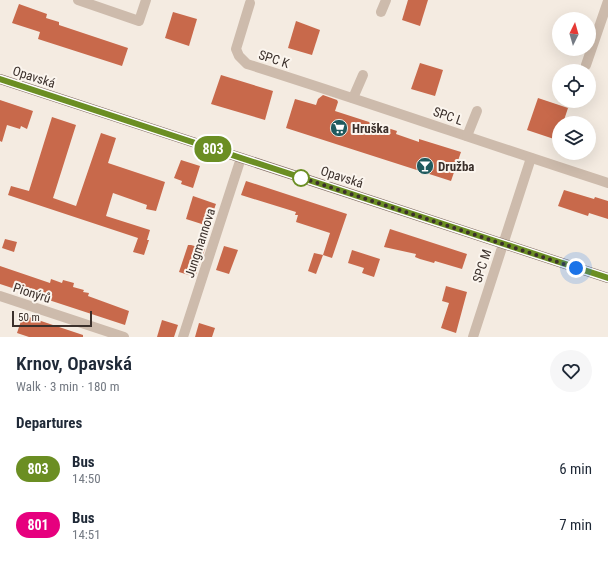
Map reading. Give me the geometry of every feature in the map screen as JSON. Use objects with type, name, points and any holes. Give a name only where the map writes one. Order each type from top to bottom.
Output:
[{"type":"main road","name":"Opavská","points":[[0,79],[608,278]]},
{"type":"street","points":[[78,0],[139,21],[146,0]]},
{"type":"street","points":[[381,12],[386,0]]},
{"type":"street","points":[[586,64],[608,1]]},
{"type":"street","name":"SPC K","points":[[250,3],[236,49],[239,56],[246,64],[355,98]]},
{"type":"street","points":[[355,98],[363,75]]},
{"type":"street","name":"SPC L","points":[[355,98],[608,183]]},
{"type":"street","points":[[467,136],[477,111]]},
{"type":"street","name":"Jungmannova","points":[[183,337],[241,158]]},
{"type":"street","name":"SPC M","points":[[473,337],[531,158]]},
{"type":"street","name":"Pionýrů","points":[[0,296],[124,337]]},
{"type":"building","points":[[408,0],[428,0],[420,26],[402,20]]},
{"type":"building","points":[[19,4],[47,14],[46,18],[59,22],[59,25],[128,48],[122,66],[38,39],[40,32],[12,23]]},
{"type":"building","points":[[173,12],[197,19],[189,46],[165,38]]},
{"type":"building","points":[[296,21],[320,30],[312,55],[288,48]]},
{"type":"building","points":[[420,63],[443,70],[435,96],[411,89]]},
{"type":"building","points":[[221,75],[273,91],[265,120],[211,104]]},
{"type":"building","points":[[323,95],[337,100],[338,102],[335,111],[397,131],[396,134],[419,142],[419,139],[461,152],[451,181],[286,128],[295,99],[316,105],[318,99]]},
{"type":"building","points":[[538,98],[552,103],[552,108],[568,108],[565,116],[552,116],[552,138],[527,130]]},
{"type":"building","points":[[0,100],[33,111],[27,129],[21,126],[20,129],[7,125],[2,142],[0,141]]},
{"type":"building","points":[[52,117],[76,125],[53,198],[76,206],[101,133],[116,138],[108,163],[165,182],[156,211],[146,209],[147,205],[113,193],[106,216],[150,230],[147,240],[149,240],[144,255],[133,252],[138,238],[8,195],[11,186],[29,191]]},
{"type":"building","points":[[181,160],[200,166],[193,188],[181,184],[182,181],[174,178]]},
{"type":"building","points":[[246,181],[347,214],[332,258],[323,255],[330,233],[296,222],[298,215],[295,215],[296,212],[241,195]]},
{"type":"building","points":[[564,190],[594,199],[595,197],[608,201],[608,219],[589,213],[588,216],[558,206]]},
{"type":"building","points":[[193,196],[216,204],[208,226],[186,219]]},
{"type":"building","points":[[390,229],[467,254],[462,269],[435,261],[434,263],[420,259],[415,257],[416,254],[384,247]]},
{"type":"building","points":[[5,239],[17,242],[14,252],[2,248]]},
{"type":"building","points":[[188,245],[205,249],[195,277],[179,272]]},
{"type":"building","points":[[224,246],[238,250],[229,274],[216,270]]},
{"type":"building","points":[[352,250],[380,259],[374,277],[362,273],[364,268],[348,263]]},
{"type":"building","points":[[314,253],[323,255],[316,274],[308,271]]},
{"type":"building","points":[[0,266],[50,283],[51,279],[62,283],[63,280],[74,283],[73,287],[89,293],[88,296],[129,311],[125,325],[0,284]]},
{"type":"building","points":[[446,286],[467,292],[456,333],[441,328],[449,303],[442,301]]},
{"type":"building","points":[[23,315],[83,335],[83,337],[29,337],[17,333]]},
{"type":"building","points":[[162,320],[178,325],[174,337],[157,337]]},
{"type":"building","points":[[199,323],[215,328],[212,337],[195,337]]},
{"type":"bus line","name":"803","points":[[0,79],[608,278]]},
{"type":"place","name":"Hruška","points":[[339,128]]},
{"type":"place","name":"Družba","points":[[425,166]]},
{"type":"route","points":[[301,178],[299,177],[576,268]]}]
